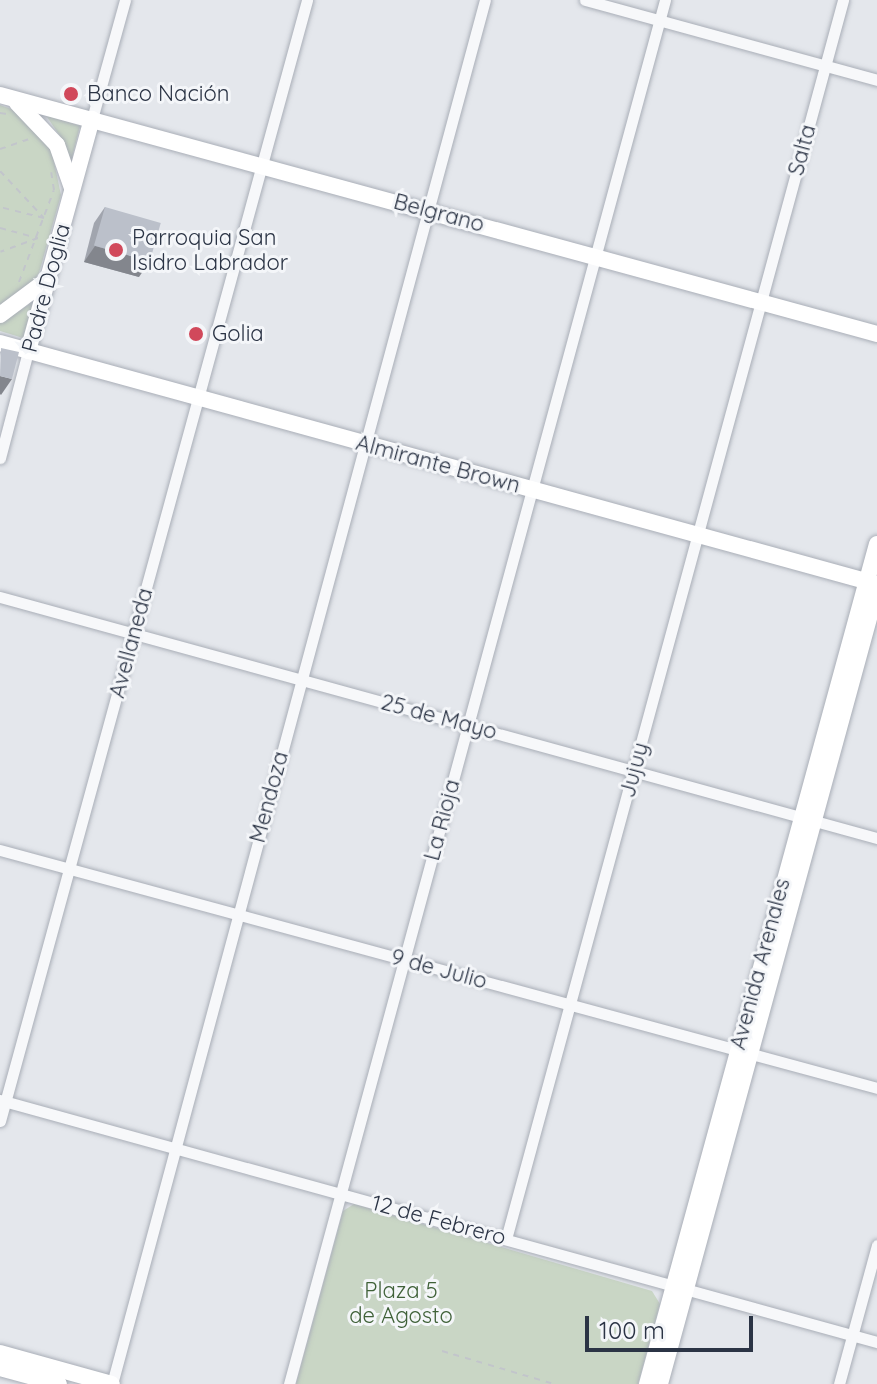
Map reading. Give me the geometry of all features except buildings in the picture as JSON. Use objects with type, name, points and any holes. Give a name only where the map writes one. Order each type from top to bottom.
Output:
[{"type":"street","points":[[92,119],[125,0]]},
{"type":"street","name":"Avellaneda","points":[[0,1121],[307,0]]},
{"type":"street","name":"Mendoza","points":[[112,1384],[485,0]]},
{"type":"street","points":[[585,0],[877,80]]},
{"type":"street","name":"La Rioja","points":[[289,1384],[665,0]]},
{"type":"street","name":"Salta","points":[[761,301],[843,0]]},
{"type":"street","points":[[4,96],[46,128],[73,190]]},
{"type":"street","name":"Belgrano","points":[[4,96],[877,334]]},
{"type":"street","name":"Padre Doglia","points":[[0,458],[92,119]]},
{"type":"street","points":[[0,315],[48,278]]},
{"type":"street","name":"Jujuy","points":[[506,1239],[761,301]]},
{"type":"street","name":"Almirante Brown","points":[[0,343],[874,585]]},
{"type":"street","name":"Avenida Arenales","points":[[647,1384],[679,1288],[874,585],[877,544]]},
{"type":"street","name":"25 de Mayo","points":[[0,597],[877,838]]},
{"type":"street","name":"9 de Julio","points":[[0,850],[877,1088]]},
{"type":"street","name":"12 de Febrero","points":[[3,1101],[877,1342]]},
{"type":"street","points":[[839,1384],[877,1245]]},
{"type":"street","name":"Avenida Arenales","points":[[660,1384],[679,1288]]},
{"type":"street","points":[[0,1353],[112,1384]]},
{"type":"street","points":[[0,1368],[59,1384]]},
{"type":"path","points":[[0,113],[11,115]]},
{"type":"path","points":[[23,127],[37,144]]},
{"type":"path","points":[[0,149],[32,138]]},
{"type":"path","points":[[25,277],[54,190],[50,165]]},
{"type":"path","points":[[0,171],[44,218]]},
{"type":"path","points":[[0,207],[44,218]]},
{"type":"path","points":[[0,228],[38,238]]},
{"type":"path","points":[[0,252],[38,238]]},
{"type":"path","points":[[442,1351],[551,1383]]},
{"type":"green space","points":[[0,105],[17,111],[50,143],[61,195],[39,273],[27,290],[0,310]]},
{"type":"green space","points":[[45,114],[80,126],[71,162],[62,139]]},
{"type":"green space","points":[[33,302],[23,338],[0,331],[0,323]]},
{"type":"green space","name":"Plaza 5 de Agosto","points":[[354,1204],[652,1291],[660,1304],[638,1384],[296,1384],[343,1211]]},
{"type":"place","name":"Banco Nación","points":[[71,94]]},
{"type":"place","name":"Parroquia San Isidro Labrador","points":[[116,250]]},
{"type":"place","name":"Golia","points":[[196,334]]}]
